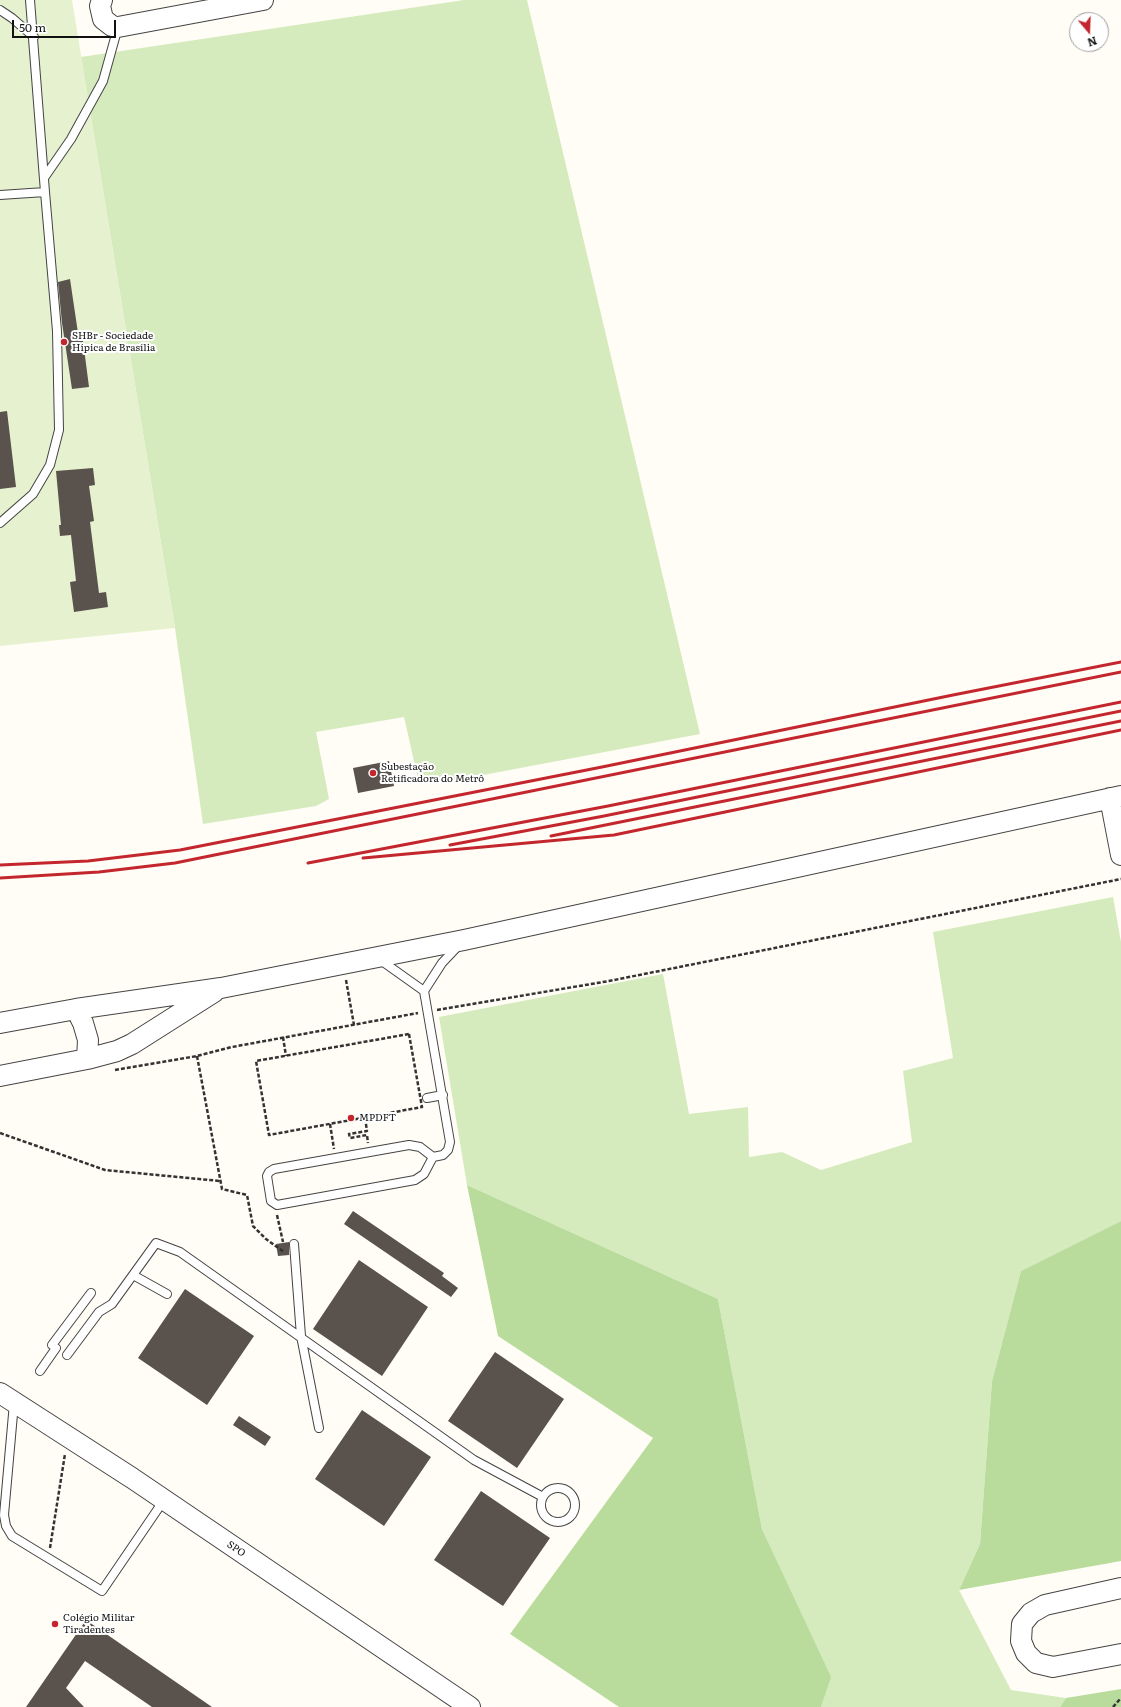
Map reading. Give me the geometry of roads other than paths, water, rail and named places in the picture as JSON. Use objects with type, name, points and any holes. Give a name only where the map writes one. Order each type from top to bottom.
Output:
[{"type":"street","points":[[102,0],[100,6],[104,19],[112,26],[118,27],[263,0]]},
{"type":"street","points":[[0,1023],[76,1009],[221,988],[464,940],[1116,797],[1121,855]]},
{"type":"street","points":[[0,1076],[87,1059],[118,1051],[132,1044],[221,988]]},
{"type":"street","points":[[76,1009],[83,1023],[88,1040],[87,1059]]},
{"type":"street","name":"SPO","points":[[7,1397],[164,1500],[470,1707]]},
{"type":"street","points":[[1121,1588],[1045,1604],[1032,1613],[1022,1624],[1021,1641],[1026,1653],[1036,1663],[1053,1667],[1121,1654]]},
{"type":"lane","points":[[0,523],[33,494],[50,465],[59,430],[57,331],[30,0]]},
{"type":"lane","points":[[0,10],[34,37]]},
{"type":"lane","points":[[44,178],[71,139],[103,81],[118,27]]},
{"type":"lane","points":[[0,195],[45,192]]},
{"type":"lane","points":[[424,991],[442,963],[464,940]]},
{"type":"lane","points":[[377,957],[424,991],[450,1142],[448,1150],[443,1155],[433,1157],[420,1147],[409,1145],[370,1151],[269,1172],[267,1176],[271,1201],[277,1205],[415,1180],[424,1174],[433,1157]]},
{"type":"lane","points":[[427,1098],[442,1095]]},
{"type":"lane","points":[[67,1355],[99,1312],[112,1304],[156,1244],[180,1252],[301,1336],[315,1348],[474,1460],[543,1498]]},
{"type":"lane","points":[[294,1244],[301,1336],[318,1428]]},
{"type":"lane","points":[[133,1275],[167,1294]]},
{"type":"lane","points":[[40,1371],[54,1347],[91,1293]]},
{"type":"lane","points":[[7,1397],[4,1515],[6,1526],[12,1536],[102,1591],[164,1500]]},
{"type":"lane","points":[[561,1488],[571,1493],[576,1504],[572,1516],[561,1522],[549,1520],[542,1510],[543,1498],[550,1490],[561,1488]]},
{"type":"railway","points":[[0,865],[88,861],[180,850],[602,767],[1121,662]]},
{"type":"railway","points":[[0,878],[99,872],[175,863],[1121,672]]},
{"type":"railway","points":[[308,863],[608,806],[1121,702]]},
{"type":"railway","points":[[450,845],[604,816],[1121,711]]},
{"type":"railway","points":[[551,836],[1121,721]]},
{"type":"railway","points":[[363,858],[614,835],[1121,730]]},
{"type":"place","name":"SHBr - Sociedade Hípica de Brasília","points":[[64,342]]},
{"type":"place","name":"Subestação Retificadora do Metrô","points":[[373,773]]},
{"type":"place","name":"MPDFT","points":[[351,1118]]},
{"type":"place","name":"Colégio Militar Tiradentes","points":[[55,1624]]}]
